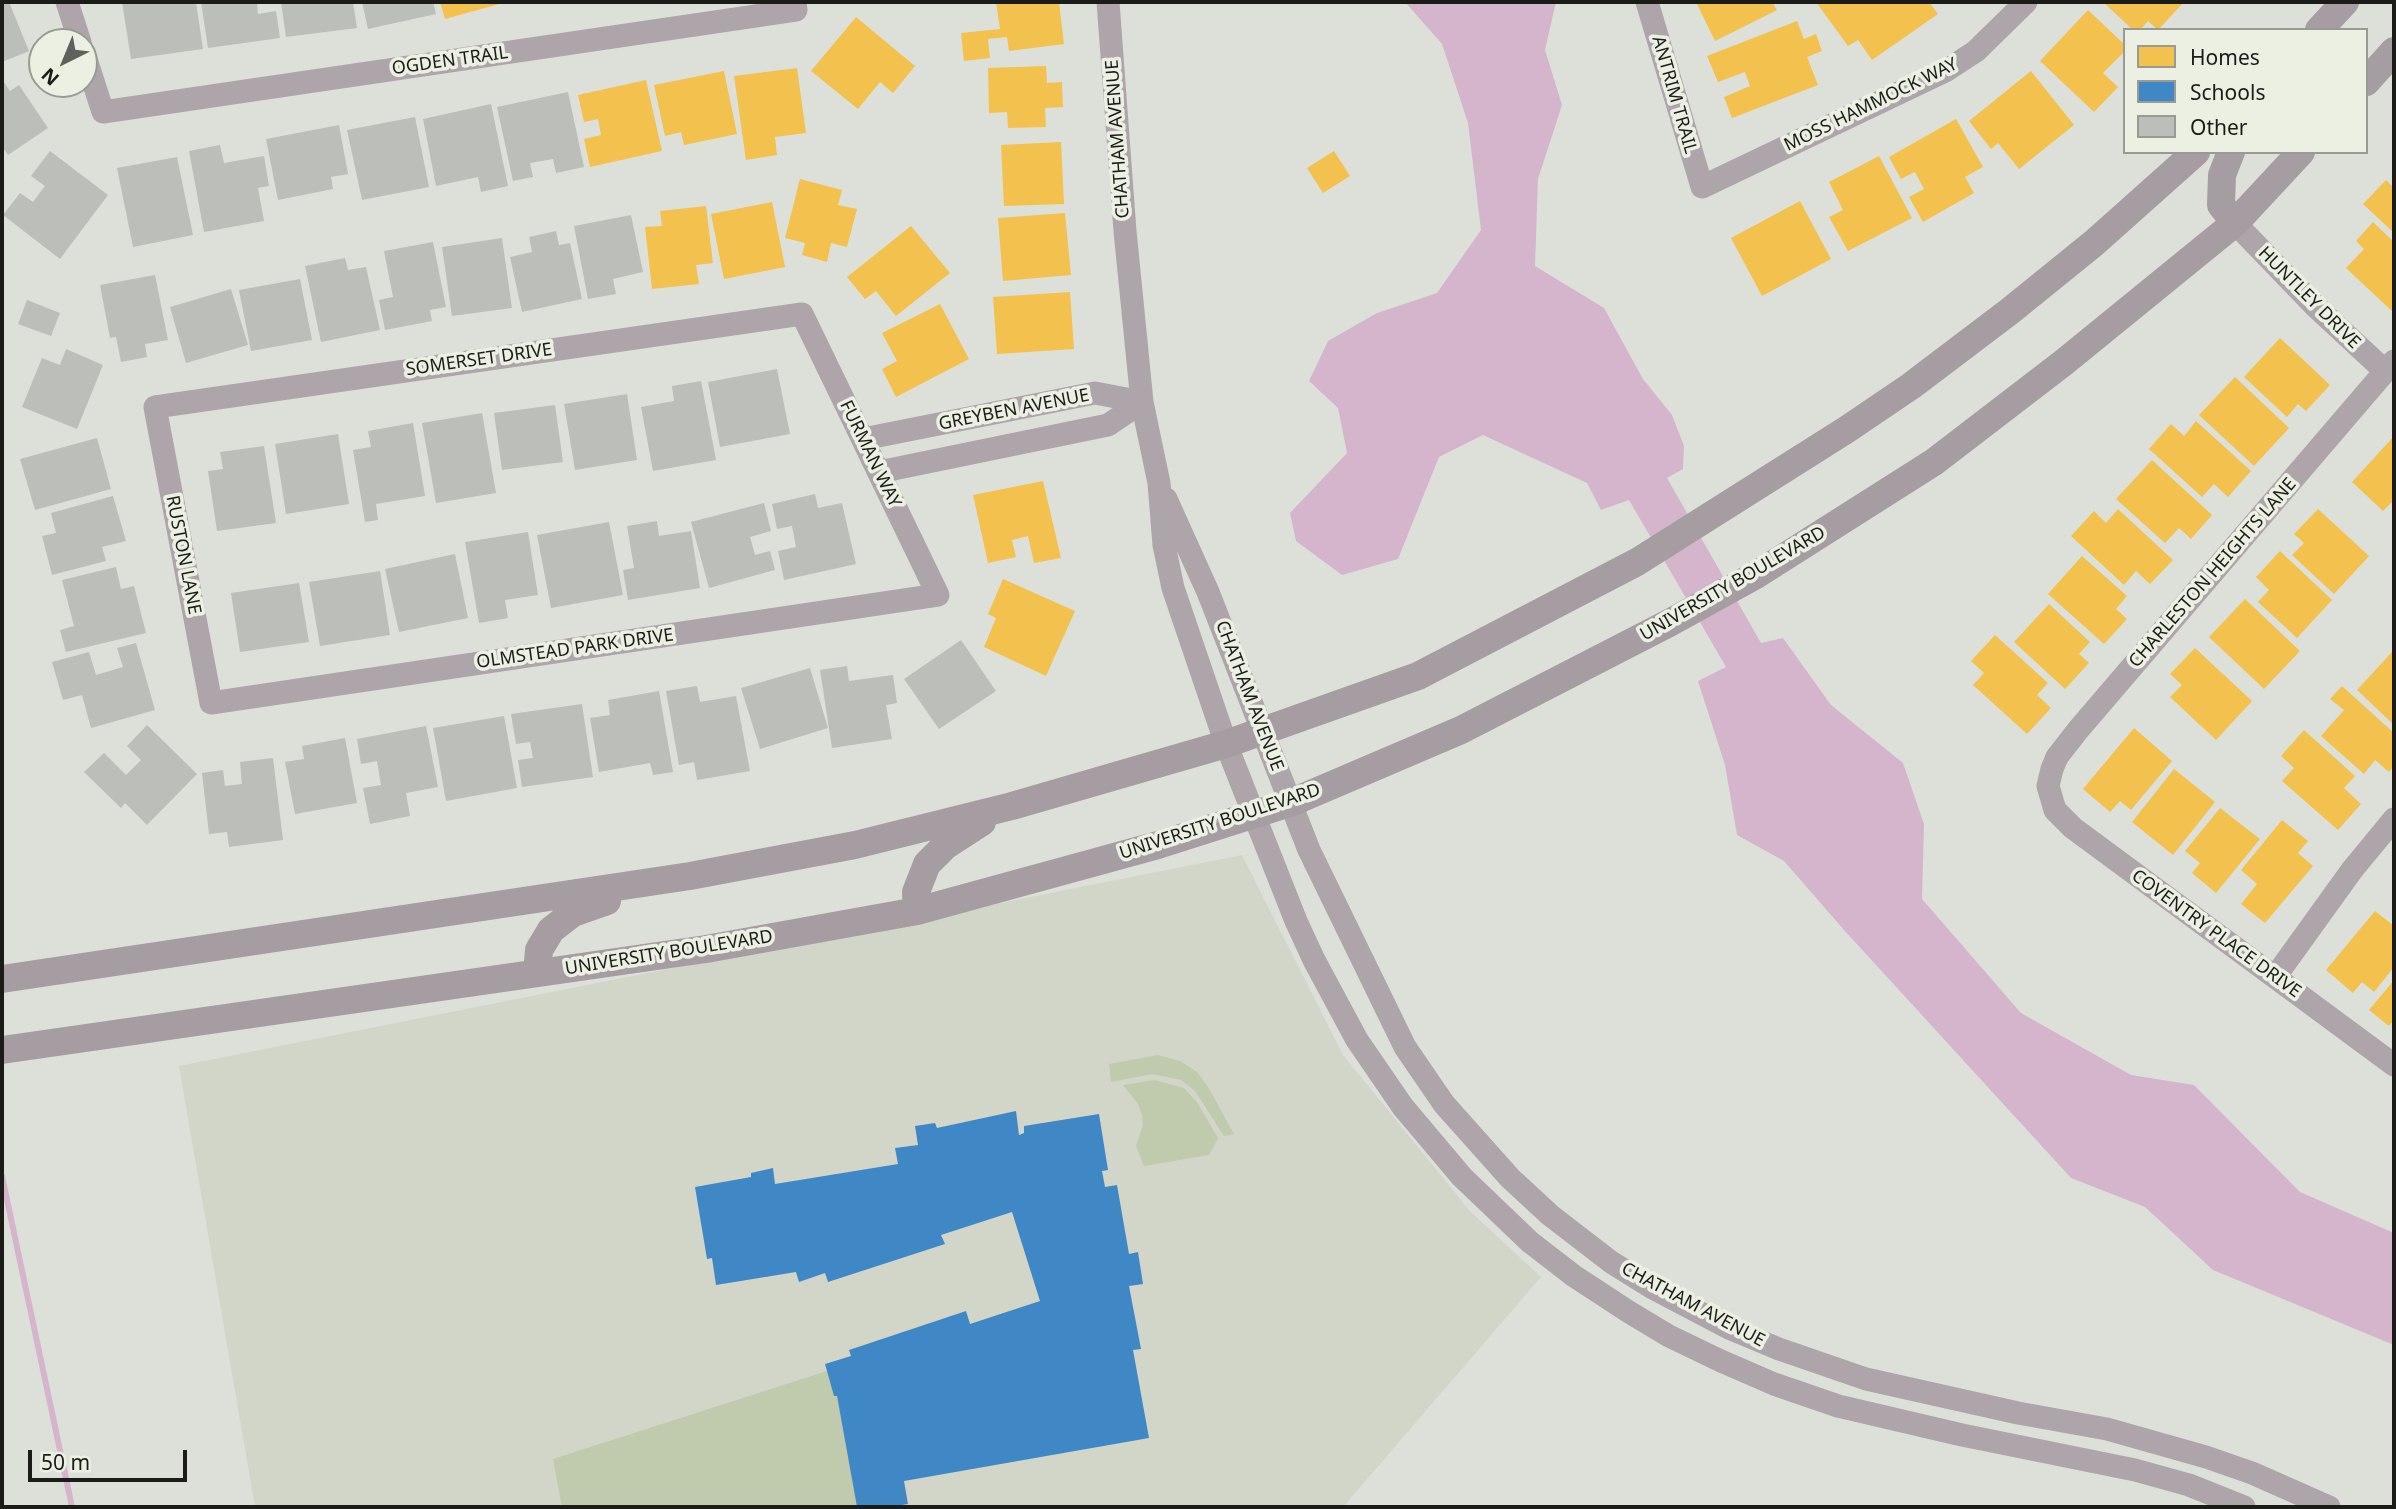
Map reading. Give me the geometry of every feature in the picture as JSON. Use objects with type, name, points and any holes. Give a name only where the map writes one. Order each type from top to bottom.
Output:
[{"type":"main road","points":[[2321,28],[2345,2]]},
{"type":"main road","points":[[2368,80],[2394,51]]},
{"type":"main road","points":[[10,978],[690,876],[855,845],[1012,806],[1226,744],[1418,676],[1637,562],[1846,430],[1973,340],[2094,243],[2194,154]]},
{"type":"main road","points":[[2230,154],[2222,175],[2221,205],[2235,223]]},
{"type":"main road","name":"UNIVERSITY BOULEVARD","points":[[2,1050],[706,949],[917,911],[1158,845],[1290,803],[1461,730],[1671,622],[1756,575],[1934,462],[2074,354],[2235,223],[2299,154]]},
{"type":"main road","points":[[917,911],[916,892],[920,879],[934,856],[957,836],[1012,806]]},
{"type":"main road","points":[[537,973],[537,956],[543,943],[551,930],[573,913],[690,876]]},
{"type":"street","points":[[67,2],[75,28]]},
{"type":"street","name":"CHATHAM AVENUE","points":[[1108,2],[1124,221],[1142,402],[1159,483],[1164,545],[1173,588],[1226,744],[1314,960],[1357,1040],[1403,1107],[1431,1142],[1530,1242],[1574,1276],[1649,1324],[1721,1361],[1774,1384],[1873,1415],[2134,1470],[2189,1485],[2244,1507]]},
{"type":"street","name":"ANTRIM TRAIL","points":[[1647,2],[1702,187]]},
{"type":"street","name":"MOSS HAMMOCK WAY","points":[[1702,187],[1947,70],[1976,51],[2026,2]]},
{"type":"street","name":"OGDEN TRAIL","points":[[98,96],[103,111],[796,6]]},
{"type":"street","name":"HUNTLEY DRIVE","points":[[2235,223],[2315,306],[2390,366]]},
{"type":"street","name":"SOMERSET DRIVE","points":[[155,407],[803,314]]},
{"type":"street","name":"FURMAN WAY","points":[[803,314],[938,595]]},
{"type":"street","name":"CHARLESTON HEIGHTS LANE","points":[[2049,794],[2052,769],[2078,730],[2390,366]]},
{"type":"street","name":"GREYBEN AVENUE","points":[[863,439],[1095,393],[1142,402]]},
{"type":"street","name":"GREYBEN AVENUE","points":[[879,472],[1108,425],[1142,402]]},
{"type":"street","name":"RUSTON LANE","points":[[155,407],[211,703]]},
{"type":"street","name":"CHATHAM AVENUE","points":[[1159,483],[1208,592],[1315,862],[1411,1057],[1469,1134],[1510,1178],[1550,1215],[1611,1262],[1651,1287],[1731,1329],[1779,1349],[1866,1379],[2018,1413],[2107,1429],[2206,1457],[2252,1473],[2329,1507]]},
{"type":"street","name":"OLMSTEAD PARK DRIVE","points":[[211,703],[938,595]]},
{"type":"street","name":"COVENTRY PLACE DRIVE","points":[[2049,794],[2055,810],[2073,828],[2394,1065]]},
{"type":"street","points":[[2275,977],[2360,859],[2394,819]]},
{"type":"street","points":[[1530,1242],[1550,1215]]},
{"type":"shaded area","points":[[1405,2],[1556,2],[1545,50],[1562,105],[1538,179],[1535,266],[1604,308],[1643,379],[1672,415],[1684,446],[1683,469],[1667,478],[1761,643],[1783,638],[1831,705],[1903,763],[1924,824],[1922,899],[2021,1013],[2131,1075],[2194,1085],[2300,1192],[2394,1233],[2394,1345],[2213,1270],[2145,1207],[2071,1178],[1784,861],[1737,835],[1725,765],[1698,681],[1726,667],[1629,500],[1601,510],[1587,483],[1483,435],[1439,457],[1398,559],[1342,575],[1296,541],[1290,513],[1347,453],[1338,408],[1309,381],[1328,341],[1377,313],[1437,293],[1481,230],[1468,123],[1442,44]]},
{"type":"shaded area","points":[[1242,855],[1343,1055],[1470,1211],[1541,1277],[1343,1507],[255,1507],[179,1066]]},
{"type":"green space","points":[[1158,1055],[1180,1061],[1197,1072],[1234,1134],[1224,1136],[1195,1091],[1181,1080],[1152,1074],[1111,1082],[1109,1064]]},
{"type":"green space","points":[[1154,1080],[1184,1088],[1197,1102],[1218,1138],[1209,1155],[1144,1166],[1136,1146],[1143,1125],[1142,1115],[1138,1104],[1123,1085]]},
{"type":"green space","points":[[827,1371],[837,1395],[857,1507],[562,1507],[553,1459]]},
{"type":"building: Homes","points":[[440,2],[503,2],[503,3],[445,19]]},
{"type":"building: Homes","points":[[996,2],[1059,2],[1064,44],[1009,51],[1007,37],[988,39],[990,58],[964,61],[961,33],[1000,29]]},
{"type":"building: Homes","points":[[1696,2],[1772,2],[1777,10],[1715,41]]},
{"type":"building: Homes","points":[[1816,2],[1929,2],[1938,14],[1872,60],[1858,40],[1848,46]]},
{"type":"building: Homes","points":[[2103,2],[2184,2],[2160,28],[2148,21],[2142,28],[2131,28]]},
{"type":"building: Homes","points":[[2088,10],[2123,43],[2123,53],[2103,73],[2118,87],[2094,112],[2040,61]]},
{"type":"building: Homes","points":[[856,17],[915,66],[893,93],[880,82],[858,109],[811,71]]},
{"type":"building: Homes","points":[[1797,21],[1804,39],[1816,34],[1822,51],[1807,57],[1818,85],[1732,118],[1724,97],[1750,86],[1745,72],[1718,82],[1707,56]]},
{"type":"building: Homes","points":[[1046,66],[1047,83],[1062,82],[1063,107],[1045,108],[1046,127],[1008,128],[1007,112],[989,113],[988,68]]},
{"type":"building: Homes","points":[[797,68],[806,133],[775,137],[777,155],[746,160],[734,76]]},
{"type":"building: Homes","points":[[724,71],[737,134],[684,145],[681,132],[665,136],[654,85]]},
{"type":"building: Homes","points":[[2031,71],[2074,125],[2019,169],[1998,143],[1991,149],[1969,121]]},
{"type":"building: Homes","points":[[646,80],[662,151],[590,167],[584,139],[601,135],[598,119],[584,122],[578,95]]},
{"type":"building: Homes","points":[[1956,119],[1983,167],[1965,177],[1974,193],[1923,222],[1909,197],[1924,189],[1915,172],[1901,179],[1889,157]]},
{"type":"building: Homes","points":[[1061,142],[1064,204],[1004,206],[1001,145]]},
{"type":"building: Homes","points":[[1334,151],[1350,176],[1323,193],[1307,168]]},
{"type":"building: Homes","points":[[1879,156],[1912,218],[1848,251],[1829,217],[1843,210],[1829,182]]},
{"type":"building: Homes","points":[[800,179],[842,190],[838,205],[857,209],[847,247],[831,243],[827,262],[802,255],[805,243],[785,238]]},
{"type":"building: Homes","points":[[2386,180],[2394,188],[2394,233],[2363,204]]},
{"type":"building: Homes","points":[[1800,201],[1831,259],[1762,296],[1731,238]]},
{"type":"building: Homes","points":[[772,202],[785,267],[724,279],[711,214]]},
{"type":"building: Homes","points":[[706,206],[713,263],[696,265],[699,284],[652,289],[645,227],[662,226],[660,211]]},
{"type":"building: Homes","points":[[1065,213],[1071,275],[1003,281],[998,218]]},
{"type":"building: Homes","points":[[2373,222],[2394,242],[2394,313],[2346,268],[2364,249],[2356,241]]},
{"type":"building: Homes","points":[[911,226],[950,273],[896,316],[876,291],[865,299],[847,277]]},
{"type":"building: Homes","points":[[1070,292],[1074,349],[997,354],[993,297]]},
{"type":"building: Homes","points":[[940,304],[969,359],[896,397],[882,369],[897,361],[882,333]]},
{"type":"building: Homes","points":[[2280,338],[2330,385],[2306,411],[2298,404],[2287,417],[2244,377]]},
{"type":"building: Homes","points":[[2235,377],[2289,428],[2254,466],[2199,415]]},
{"type":"building: Homes","points":[[2196,421],[2251,471],[2228,497],[2214,484],[2202,497],[2149,449],[2171,424],[2184,436]]},
{"type":"building: Homes","points":[[2394,436],[2394,500],[2383,511],[2352,482]]},
{"type":"building: Homes","points":[[2152,460],[2212,515],[2191,539],[2179,528],[2165,543],[2116,499]]},
{"type":"building: Homes","points":[[1043,481],[1061,558],[1034,563],[1028,536],[1012,540],[1016,557],[988,563],[973,495]]},
{"type":"building: Homes","points":[[2118,509],[2173,560],[2150,584],[2136,571],[2124,585],[2071,536],[2094,511],[2106,523]]},
{"type":"building: Homes","points":[[2318,509],[2369,556],[2334,594],[2292,555],[2304,543],[2294,534]]},
{"type":"building: Homes","points":[[2280,551],[2332,600],[2297,638],[2258,602],[2269,590],[2256,577]]},
{"type":"building: Homes","points":[[2082,556],[2127,596],[2116,609],[2127,619],[2104,644],[2048,594]]},
{"type":"building: Homes","points":[[1003,579],[1075,611],[1046,676],[984,647],[996,618],[988,614]]},
{"type":"building: Homes","points":[[2245,599],[2300,651],[2264,689],[2209,637]]},
{"type":"building: Homes","points":[[2049,604],[2090,642],[2079,654],[2089,663],[2065,689],[2014,642]]},
{"type":"building: Homes","points":[[1995,635],[2048,683],[2037,695],[2051,708],[2027,734],[1973,685],[1984,673],[1971,661]]},
{"type":"building: Homes","points":[[2195,648],[2252,701],[2216,740],[2170,697],[2182,685],[2170,674]]},
{"type":"building: Homes","points":[[2394,652],[2394,725],[2357,690]]},
{"type":"building: Homes","points":[[2342,686],[2394,733],[2394,766],[2389,772],[2375,760],[2364,774],[2321,736],[2344,710],[2330,699]]},
{"type":"building: Homes","points":[[2134,728],[2172,761],[2131,810],[2120,801],[2110,812],[2083,789]]},
{"type":"building: Homes","points":[[2304,730],[2355,776],[2344,788],[2361,804],[2338,830],[2282,781],[2294,768],[2281,756]]},
{"type":"building: Homes","points":[[2174,769],[2215,802],[2173,855],[2132,822]]},
{"type":"building: Homes","points":[[2220,808],[2260,839],[2216,893],[2192,873],[2200,863],[2185,851]]},
{"type":"building: Homes","points":[[2282,820],[2308,841],[2298,853],[2313,866],[2265,923],[2241,904],[2257,884],[2241,870]]},
{"type":"building: Homes","points":[[2375,911],[2394,926],[2394,967],[2374,992],[2362,982],[2353,993],[2326,970]]},
{"type":"building: Homes","points":[[2394,980],[2394,1020],[2389,1026],[2369,1010]]},
{"type":"building: Schools","points":[[1016,1111],[1019,1135],[1024,1133],[1024,1126],[1099,1114],[1108,1170],[1102,1171],[1105,1187],[1117,1185],[1129,1254],[1138,1252],[1143,1284],[1129,1286],[1141,1349],[1133,1350],[1149,1438],[904,1481],[908,1504],[857,1507],[837,1396],[834,1396],[825,1364],[851,1356],[849,1350],[966,1311],[970,1324],[1040,1301],[1012,1212],[941,1235],[945,1244],[828,1282],[825,1273],[799,1282],[796,1272],[716,1285],[712,1258],[707,1259],[695,1187],[751,1177],[751,1173],[773,1168],[775,1184],[898,1164],[895,1148],[918,1145],[915,1126],[935,1123],[937,1128]]},
{"type":"building: Other","points":[[2,2],[9,2],[28,51],[2,62]]},
{"type":"building: Other","points":[[122,2],[196,2],[203,49],[131,59]]},
{"type":"building: Other","points":[[201,2],[257,2],[258,14],[276,11],[280,38],[208,48]]},
{"type":"building: Other","points":[[281,2],[353,2],[357,28],[286,37]]},
{"type":"building: Other","points":[[362,2],[433,2],[436,14],[368,29]]},
{"type":"building: Other","points":[[2,79],[10,91],[19,85],[48,128],[8,155],[2,146]]},
{"type":"building: Other","points":[[568,92],[584,167],[556,173],[553,159],[530,163],[533,177],[513,181],[497,107]]},
{"type":"building: Other","points":[[491,104],[508,186],[481,192],[478,177],[436,186],[423,119]]},
{"type":"building: Other","points":[[415,117],[429,187],[362,200],[347,130]]},
{"type":"building: Other","points":[[339,125],[348,174],[331,177],[333,189],[278,200],[266,139]]},
{"type":"building: Other","points":[[220,145],[224,163],[264,156],[269,186],[258,188],[264,221],[204,232],[189,151]]},
{"type":"building: Other","points":[[50,151],[108,195],[60,259],[3,215],[20,193],[33,202],[45,186],[31,176]]},
{"type":"building: Other","points":[[177,157],[193,235],[133,247],[117,168]]},
{"type":"building: Other","points":[[631,215],[643,272],[613,279],[616,294],[588,299],[574,226]]},
{"type":"building: Other","points":[[556,231],[559,245],[570,243],[582,299],[522,312],[510,257],[532,252],[529,237]]},
{"type":"building: Other","points":[[502,238],[512,308],[452,316],[442,247]]},
{"type":"building: Other","points":[[433,242],[446,307],[430,310],[432,321],[385,330],[379,300],[393,297],[384,251]]},
{"type":"building: Other","points":[[345,258],[348,270],[366,267],[380,330],[321,342],[305,266]]},
{"type":"building: Other","points":[[155,275],[168,340],[145,344],[147,357],[121,362],[116,337],[110,338],[100,285]]},
{"type":"building: Other","points":[[300,279],[312,340],[251,351],[239,290]]},
{"type":"building: Other","points":[[231,289],[248,345],[186,363],[170,307]]},
{"type":"building: Other","points":[[27,300],[60,313],[51,336],[18,324]]},
{"type":"building: Other","points":[[66,349],[103,365],[77,429],[22,407],[42,358],[60,365]]},
{"type":"building: Other","points":[[777,369],[790,434],[720,447],[708,382]]},
{"type":"building: Other","points":[[701,381],[716,460],[653,471],[641,407],[674,401],[672,386]]},
{"type":"building: Other","points":[[627,394],[637,460],[575,470],[564,404]]},
{"type":"building: Other","points":[[555,405],[563,462],[502,470],[494,413]]},
{"type":"building: Other","points":[[482,413],[496,493],[436,503],[422,423]]},
{"type":"building: Other","points":[[413,423],[425,496],[376,504],[378,520],[365,522],[353,450],[371,447],[368,431]]},
{"type":"building: Other","points":[[338,434],[349,504],[286,514],[275,444]]},
{"type":"building: Other","points":[[97,438],[111,489],[35,510],[20,459]]},
{"type":"building: Other","points":[[264,446],[276,523],[217,531],[208,471],[223,469],[220,452]]},
{"type":"building: Other","points":[[815,494],[818,508],[842,503],[856,564],[784,580],[778,551],[796,547],[792,526],[777,529],[772,504]]},
{"type":"building: Other","points":[[113,496],[126,541],[102,547],[106,561],[52,575],[42,536],[56,533],[51,513]]},
{"type":"building: Other","points":[[764,503],[771,531],[750,537],[755,555],[770,551],[775,570],[709,588],[691,522]]},
{"type":"building: Other","points":[[657,521],[659,536],[691,531],[700,588],[628,600],[623,570],[634,568],[627,526]]},
{"type":"building: Other","points":[[609,522],[623,595],[551,608],[537,535]]},
{"type":"building: Other","points":[[528,532],[538,595],[505,600],[508,618],[479,623],[465,542]]},
{"type":"building: Other","points":[[455,554],[468,618],[399,632],[385,569]]},
{"type":"building: Other","points":[[116,567],[121,589],[134,586],[146,633],[66,652],[60,630],[74,626],[62,580]]},
{"type":"building: Other","points":[[380,571],[390,635],[320,646],[309,582]]},
{"type":"building: Other","points":[[299,583],[309,642],[240,652],[231,593]]},
{"type":"building: Other","points":[[961,640],[996,691],[939,729],[904,679]]},
{"type":"building: Other","points":[[136,643],[155,710],[91,728],[82,695],[63,700],[52,662],[89,652],[96,675],[123,667],[117,648]]},
{"type":"building: Other","points":[[847,666],[849,681],[893,675],[897,703],[886,705],[892,739],[832,748],[820,670]]},
{"type":"building: Other","points":[[810,668],[828,728],[760,749],[741,688]]},
{"type":"building: Other","points":[[697,686],[700,702],[736,696],[750,771],[697,780],[694,762],[679,765],[666,691]]},
{"type":"building: Other","points":[[659,691],[673,772],[653,775],[650,763],[599,772],[590,718],[610,715],[608,700]]},
{"type":"building: Other","points":[[582,704],[593,777],[522,787],[518,760],[533,758],[530,742],[516,744],[511,714]]},
{"type":"building: Other","points":[[504,716],[517,788],[446,801],[433,728]]},
{"type":"building: Other","points":[[147,725],[197,774],[147,825],[125,803],[121,808],[84,772],[104,753],[126,775],[141,760],[127,746]]},
{"type":"building: Other","points":[[426,726],[438,787],[406,793],[410,816],[370,824],[363,788],[381,785],[377,761],[361,764],[357,739]]},
{"type":"building: Other","points":[[345,738],[357,803],[295,814],[285,762],[304,759],[302,746]]},
{"type":"building: Other","points":[[273,758],[283,840],[229,847],[227,832],[209,834],[202,773],[223,770],[225,786],[242,784],[240,762]]},
{"type":"waterway","points":[[2,1176],[72,1507]]}]
